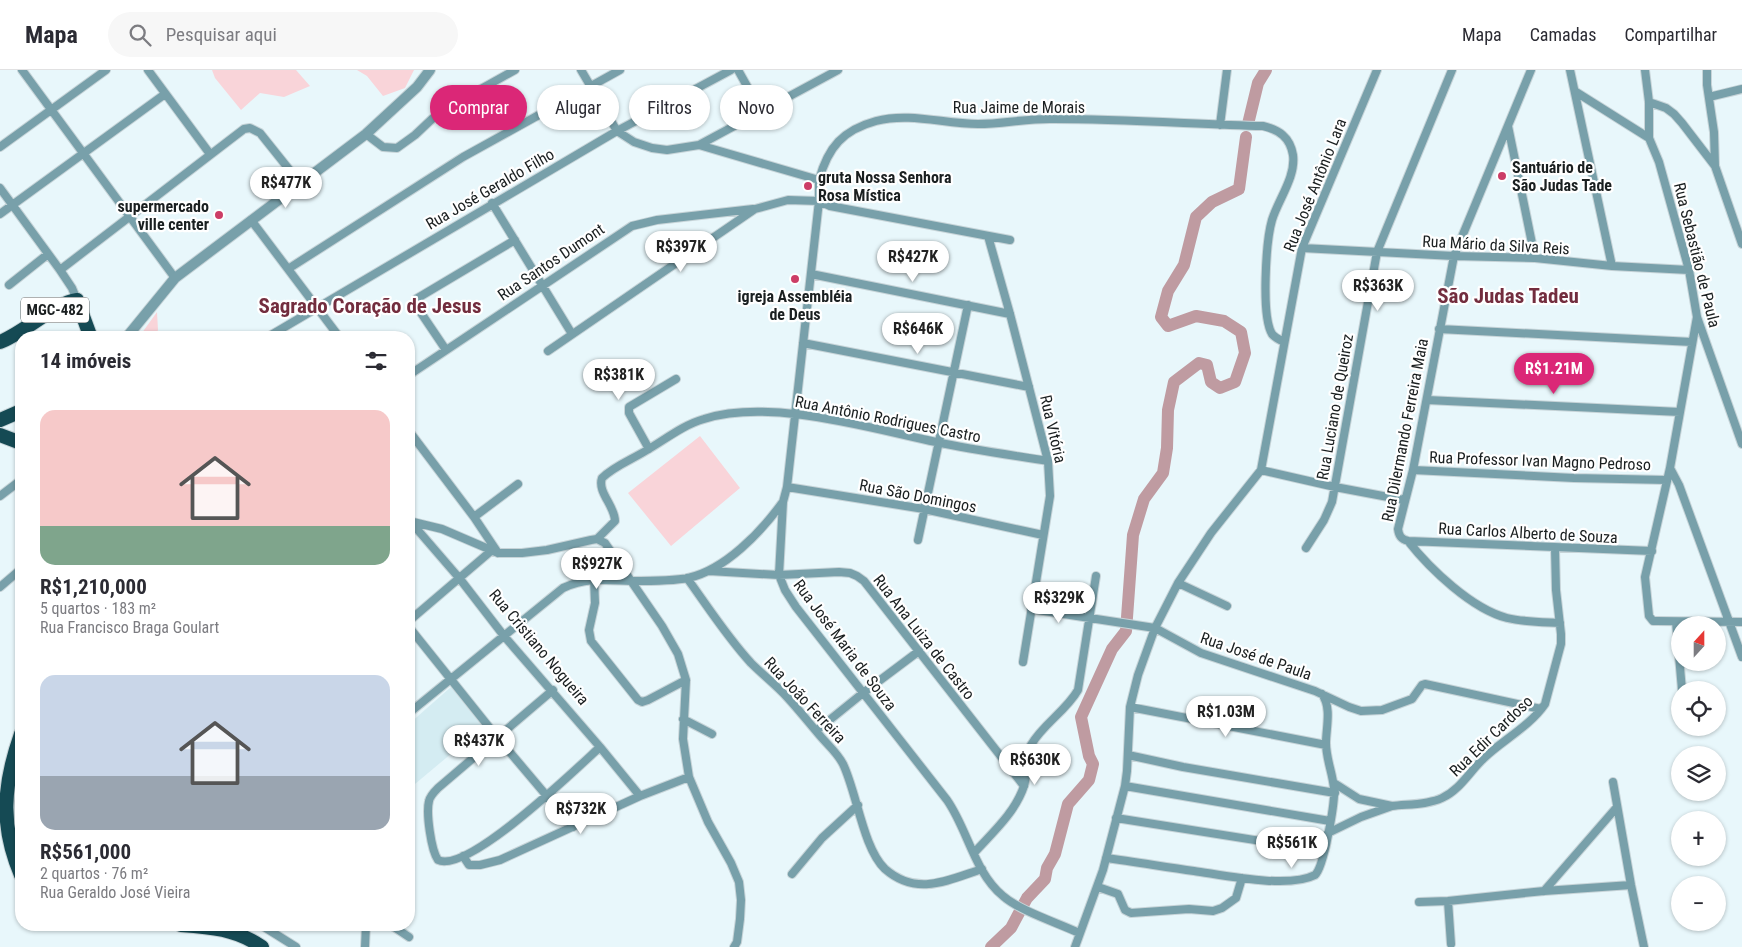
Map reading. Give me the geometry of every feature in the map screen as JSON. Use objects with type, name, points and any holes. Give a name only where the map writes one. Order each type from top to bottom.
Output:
[{"type":"highway","name":"MGC-482","points":[[23,331],[61,306],[76,300],[88,331]]},
{"type":"highway","name":"MGC-482","points":[[0,342],[15,335]]},
{"type":"highway","points":[[15,414],[0,420],[2,436],[15,441]]},
{"type":"highway","points":[[15,751],[3,794],[1,823],[10,856],[15,864]]},
{"type":"highway","points":[[219,931],[262,947]]},
{"type":"street","points":[[22,70],[175,278]]},
{"type":"street","points":[[0,147],[106,70]]},
{"type":"street","points":[[148,70],[210,154]]},
{"type":"street","points":[[132,331],[175,278],[366,134],[417,87],[430,70]]},
{"type":"street","points":[[366,134],[383,147],[398,148],[445,109],[515,70]]},
{"type":"street","points":[[581,70],[589,85]]},
{"type":"street","points":[[594,85],[620,70]]},
{"type":"street","name":"Rua José Geraldo Filho","points":[[278,331],[617,131],[731,70]]},
{"type":"street","points":[[738,70],[746,85]]},
{"type":"street","points":[[793,94],[838,70]]},
{"type":"street","points":[[1220,125],[1227,70]]},
{"type":"street","name":"Rua José Antônio Lara","points":[[1261,470],[1302,248],[1377,70]]},
{"type":"street","name":"Rua Luciano de Queiroz","points":[[1306,548],[1328,512],[1335,487],[1377,252],[1452,70]]},
{"type":"street","name":"Rua Dilermando Ferreira Maia","points":[[1406,541],[1401,538],[1398,529],[1413,470],[1454,256],[1531,70]]},
{"type":"street","points":[[1570,70],[1612,266]]},
{"type":"street","name":"Rua Sebastião de Paula","points":[[1645,70],[1649,102],[1649,138],[1659,162],[1689,270],[1697,317],[1742,444]]},
{"type":"street","points":[[1707,70],[1714,132],[1715,166],[1742,244]]},
{"type":"street","points":[[1709,97],[1742,89]]},
{"type":"street","points":[[1576,92],[1649,138]]},
{"type":"street","points":[[0,214],[165,94]]},
{"type":"street","points":[[1649,102],[1666,108],[1678,118],[1715,166]]},
{"type":"street","points":[[288,269],[464,157],[537,116]]},
{"type":"street","name":"Rua Jaime de Morais","points":[[819,201],[819,180],[828,153],[848,134],[876,121],[921,118],[974,124],[1054,118],[1263,126],[1274,129],[1284,135],[1290,145],[1293,157],[1292,168],[1271,224],[1266,284],[1270,329],[1275,337],[1284,342]]},
{"type":"street","points":[[1508,126],[1535,258]]},
{"type":"street","points":[[60,270],[244,129],[254,129],[260,133],[300,183]]},
{"type":"street","points":[[617,131],[634,142],[652,148],[667,150],[699,145],[726,130]]},
{"type":"street","points":[[699,145],[819,180]]},
{"type":"street","points":[[0,188],[60,270],[72,288],[76,300]]},
{"type":"street","points":[[548,351],[754,209],[788,200],[819,201],[837,208],[1010,240]]},
{"type":"street","name":"Rua José Maria de Souza","points":[[819,201],[787,487],[783,502],[779,574],[785,590],[796,607],[956,813],[982,869],[996,889],[1004,898],[1016,905],[1080,933]]},
{"type":"street","points":[[492,203],[572,334]]},
{"type":"street","name":"Rua Santos Dumont","points":[[415,371],[542,284],[632,226],[657,220],[754,209]]},
{"type":"street","points":[[251,220],[335,331]]},
{"type":"street","name":"Rua Vitória","points":[[988,236],[1048,461],[1050,496],[1022,662]]},
{"type":"street","points":[[446,350],[415,304],[416,299],[514,240]]},
{"type":"street","name":"Rua Mário da Silva Reis","points":[[1302,248],[1535,258],[1612,266],[1689,270]]},
{"type":"street","points":[[9,285],[48,254]]},
{"type":"street","points":[[811,274],[1010,314]]},
{"type":"street","points":[[918,540],[968,305]]},
{"type":"street","points":[[1671,622],[1653,621],[1650,616],[1645,582],[1670,468],[1697,317]]},
{"type":"street","points":[[1439,329],[1692,342]]},
{"type":"street","points":[[804,343],[954,374],[1029,387]]},
{"type":"street","points":[[649,449],[629,413],[629,407],[676,379]]},
{"type":"street","points":[[1427,400],[1680,412]]},
{"type":"street","name":"Rua Antônio Rodrigues Castro","points":[[597,540],[615,521],[614,513],[600,485],[602,478],[684,427],[703,419],[740,412],[795,414],[851,423],[938,443],[1048,461]]},
{"type":"street","points":[[415,439],[474,517],[495,552]]},
{"type":"street","points":[[1670,468],[1679,485],[1742,657]]},
{"type":"street","points":[[1075,947],[1098,887],[1125,786],[1130,707],[1138,675],[1155,628],[1178,584],[1211,534],[1261,470],[1404,500]]},
{"type":"street","name":"Rua Professor Ivan Magno Pedroso","points":[[1413,470],[1574,478],[1667,480]]},
{"type":"street","points":[[474,517],[518,484]]},
{"type":"street","points":[[0,496],[15,485]]},
{"type":"street","name":"Rua São Domingos","points":[[787,487],[924,509],[1043,535]]},
{"type":"street","points":[[415,707],[563,588],[594,579],[632,581],[688,578],[709,571],[754,536],[783,502]]},
{"type":"street","points":[[415,524],[442,529],[495,552],[522,553],[597,540],[605,543],[632,581],[678,654],[686,680],[682,739],[689,777],[708,822],[731,863],[739,882],[741,900],[740,919],[737,942],[734,947]]},
{"type":"street","name":"Rua Cristiano Nogueira","points":[[415,528],[640,796]]},
{"type":"street","points":[[1406,541],[1444,578],[1475,603],[1491,613],[1522,621],[1560,623]]},
{"type":"street","name":"Rua Carlos Alberto de Souza","points":[[1406,541],[1652,551]]},
{"type":"street","name":"Rua Edir Cardoso","points":[[1392,806],[1423,803],[1447,795],[1485,757],[1542,709],[1547,699],[1559,652],[1561,634],[1556,590],[1555,548]]},
{"type":"street","points":[[415,616],[495,552]]},
{"type":"street","name":"Rua Ana Luiza de Castro","points":[[709,571],[779,574],[839,572],[857,576],[864,581],[1024,786]]},
{"type":"street","points":[[0,587],[15,574]]},
{"type":"street","points":[[974,853],[1011,810],[1024,786],[1027,758],[1032,744],[1072,701],[1080,684],[1096,576]]},
{"type":"street","name":"Rua João Ferreira","points":[[688,578],[737,647],[787,697],[842,762],[876,858],[885,869],[897,877],[926,885],[941,883],[982,869]]},
{"type":"street","points":[[594,579],[595,603],[589,630],[591,641],[638,700],[642,702],[648,700],[686,680]]},
{"type":"street","points":[[1178,584],[1227,606]]},
{"type":"street","name":"Rua José de Paula","points":[[1031,609],[1155,628],[1201,653],[1322,694],[1355,710],[1376,711],[1389,709],[1412,700],[1422,685],[1425,684],[1542,709]]},
{"type":"street","points":[[1729,622],[1742,622]]},
{"type":"street","points":[[415,635],[497,737],[573,826]]},
{"type":"street","points":[[816,731],[919,651]]},
{"type":"street","points":[[553,690],[438,788],[430,797],[428,810],[433,849],[438,860],[446,861],[463,856],[490,842],[547,795],[600,747]]},
{"type":"street","points":[[1106,858],[1242,878],[1285,881],[1309,878],[1318,872],[1335,802],[1334,783],[1326,745],[1326,702],[1322,694]]},
{"type":"street","points":[[1130,707],[1326,745]]},
{"type":"street","points":[[683,719],[712,734]]},
{"type":"street","points":[[1128,755],[1183,768],[1334,793]]},
{"type":"street","points":[[463,856],[469,865],[480,865],[500,860],[640,796],[689,777]]},
{"type":"street","points":[[1613,782],[1644,947]]},
{"type":"street","points":[[1334,783],[1360,799],[1392,806]]},
{"type":"street","points":[[1125,786],[1330,821]]},
{"type":"street","points":[[792,874],[822,838],[858,805]]},
{"type":"street","points":[[1328,833],[1361,817],[1392,806]]},
{"type":"street","points":[[1544,891],[1617,807]]},
{"type":"street","points":[[1116,818],[1324,851]]},
{"type":"street","points":[[1098,887],[1118,894],[1127,912],[1188,909],[1212,911],[1229,905],[1236,898],[1242,878]]},
{"type":"street","points":[[1419,902],[1631,885]]},
{"type":"street","points":[[1448,901],[1451,946]]},
{"type":"street","points":[[271,931],[296,947]]},
{"type":"street","points":[[365,947],[366,931]]},
{"type":"street","points":[[400,931],[409,937]]},
{"type":"shaded area","points":[[212,70],[296,70],[310,86],[284,97],[260,93],[241,110],[215,78]]},
{"type":"shaded area","points":[[357,70],[414,70],[405,88],[383,96],[367,76]]},
{"type":"shaded area","points":[[157,312],[158,331],[143,331]]},
{"type":"shaded area","points":[[700,436],[740,488],[671,546],[628,493]]},
{"type":"shaded area","points":[[451,687],[483,727],[415,784],[415,719]]},
{"type":"waterway","points":[[1248,124],[1258,83],[1266,70]]},
{"type":"waterway","points":[[991,947],[1011,928],[1027,898],[1045,879],[1047,868],[1055,854],[1068,804],[1089,780],[1093,764],[1089,756],[1081,717],[1112,649],[1126,631],[1133,535],[1144,499],[1163,473],[1167,448],[1168,410],[1174,382],[1199,363],[1207,365],[1211,382],[1220,388],[1235,382],[1245,353],[1241,332],[1224,321],[1196,316],[1168,326],[1161,317],[1168,291],[1184,265],[1196,217],[1212,202],[1239,189],[1246,137]]},
{"type":"place","name":"Santuário de São Judas Tade","points":[[1502,176]]},
{"type":"place","name":"gruta Nossa Senhora Rosa Mística","points":[[808,186]]},
{"type":"place","name":"supermercado ville center","points":[[219,215]]},
{"type":"place","name":"igreja Assembléia de Deus","points":[[795,279]]},
{"type":"district","name":"São Judas Tadeu","points":[[1508,296]]},
{"type":"district","name":"Sagrado Coração de Jesus","points":[[370,306]]}]
